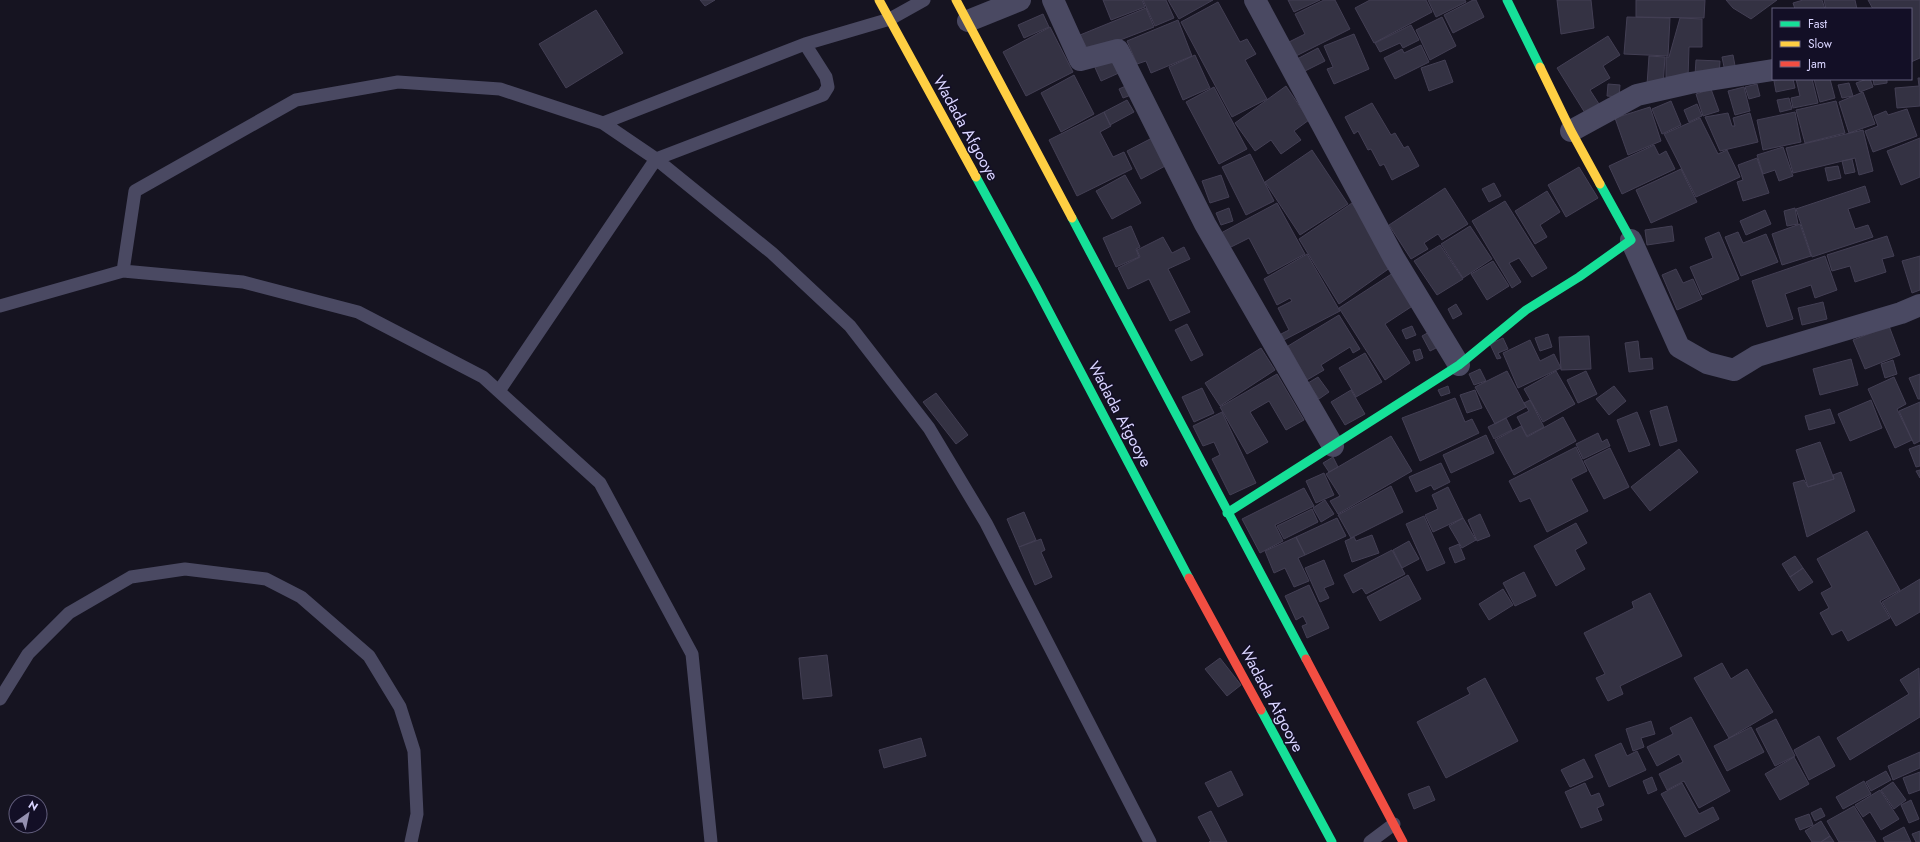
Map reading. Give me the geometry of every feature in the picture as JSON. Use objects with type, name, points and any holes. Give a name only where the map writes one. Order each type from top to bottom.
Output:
[{"type":"main road","name":"Wadada Afgooye","points":[[880,0],[1033,280],[1182,564],[1332,842]]},
{"type":"main road","points":[[956,0],[1403,842]]},
{"type":"main road","points":[[1227,512],[1459,365],[1526,310],[1579,277],[1631,240],[1571,131],[1507,0]]},
{"type":"street","points":[[968,21],[1020,0]]},
{"type":"street","points":[[1053,0],[1080,60],[1118,50],[1205,224],[1333,446]]},
{"type":"street","points":[[1255,0],[1394,258],[1459,365]]},
{"type":"street","points":[[1571,131],[1637,95],[1690,83],[1772,70]]},
{"type":"street","points":[[1631,240],[1679,346],[1707,363],[1734,370],[1757,356],[1901,313],[1920,305]]},
{"type":"lane","points":[[602,124],[805,44],[890,20],[924,0]]},
{"type":"lane","points":[[499,391],[656,159],[823,95],[828,87],[826,77],[805,44]]},
{"type":"lane","points":[[123,271],[135,191],[296,100],[398,82],[500,89],[602,124],[656,159],[772,253],[850,326],[929,428],[986,523],[1150,842]]},
{"type":"lane","points":[[0,306],[123,271],[243,282],[358,312],[483,377],[600,483],[692,654],[711,842]]},
{"type":"lane","points":[[0,699],[28,654],[69,613],[131,578],[185,569],[266,579],[301,597],[369,656],[400,707],[414,751],[417,814],[411,842]]},
{"type":"lane","points":[[1370,842],[1394,824]]},
{"type":"building","points":[[700,0],[715,0],[705,6]]},
{"type":"building","points":[[1103,0],[1142,0],[1145,7],[1111,20]]},
{"type":"building","points":[[1143,0],[1166,0],[1174,18],[1155,26]]},
{"type":"building","points":[[1168,0],[1213,0],[1179,19]]},
{"type":"building","points":[[1288,0],[1320,0],[1294,12]]},
{"type":"building","points":[[1324,0],[1335,0],[1350,29],[1294,57],[1287,43],[1305,34],[1295,14]]},
{"type":"building","points":[[1370,0],[1426,0],[1432,12],[1374,43],[1355,8]]},
{"type":"building","points":[[1428,0],[1465,0],[1466,2],[1436,17]]},
{"type":"building","points":[[1473,0],[1476,0],[1484,17],[1453,33],[1444,15]]},
{"type":"building","points":[[1557,0],[1591,0],[1594,28],[1561,34]]},
{"type":"building","points":[[1636,0],[1705,0],[1704,18],[1636,17]]},
{"type":"building","points":[[1726,0],[1777,0],[1751,19],[1733,8]]},
{"type":"building","points":[[1803,0],[1822,0],[1825,8],[1795,8],[1793,3]]},
{"type":"building","points":[[1824,0],[1855,0],[1857,8],[1826,8]]},
{"type":"building","points":[[1868,0],[1920,0],[1920,58],[1912,62],[1912,8],[1872,8]]},
{"type":"building","points":[[1218,2],[1240,42],[1247,39],[1256,54],[1245,60],[1267,99],[1232,117],[1181,22]]},
{"type":"building","points":[[1146,8],[1154,27],[1089,52],[1080,35]]},
{"type":"building","points":[[596,10],[623,53],[566,88],[539,44]]},
{"type":"building","points":[[1043,14],[1049,27],[1024,38],[1018,25]]},
{"type":"building","points":[[1442,17],[1456,46],[1430,60],[1416,30]]},
{"type":"building","points":[[1627,17],[1670,18],[1668,56],[1624,54]]},
{"type":"building","points":[[1680,18],[1702,19],[1702,47],[1689,47],[1688,78],[1666,77],[1666,57],[1669,57]]},
{"type":"building","points":[[1178,20],[1192,56],[1151,73],[1146,61],[1137,64],[1127,41]]},
{"type":"building","points":[[1411,25],[1419,40],[1403,48],[1400,43],[1380,52],[1375,43]]},
{"type":"building","points":[[1050,27],[1073,72],[1026,96],[1003,52]]},
{"type":"building","points":[[1354,34],[1369,69],[1334,84],[1327,69],[1333,67],[1324,46]]},
{"type":"building","points":[[1608,36],[1620,55],[1603,66],[1610,78],[1590,90],[1599,104],[1585,113],[1557,68]]},
{"type":"building","points":[[1421,45],[1429,62],[1395,79],[1384,58],[1402,49],[1404,53]]},
{"type":"building","points":[[1318,48],[1325,61],[1303,72],[1297,59]]},
{"type":"building","points":[[1114,54],[1121,72],[1101,81],[1093,63]]},
{"type":"building","points":[[1195,55],[1210,88],[1183,100],[1169,67]]},
{"type":"building","points":[[1733,55],[1736,71],[1725,72],[1722,57]]},
{"type":"building","points":[[1649,56],[1665,57],[1663,86],[1647,85]]},
{"type":"building","points":[[1445,60],[1453,82],[1429,91],[1421,68]]},
{"type":"building","points":[[1696,60],[1720,61],[1719,76],[1695,75]]},
{"type":"building","points":[[1074,75],[1094,114],[1061,132],[1041,93]]},
{"type":"building","points":[[1918,78],[1920,78],[1920,106],[1897,108],[1895,88],[1919,86]]},
{"type":"building","points":[[1793,80],[1795,88],[1776,92],[1774,81]]},
{"type":"building","points":[[1796,80],[1812,80],[1818,103],[1793,108],[1791,98],[1800,96]]},
{"type":"building","points":[[1814,80],[1830,80],[1835,98],[1820,102]]},
{"type":"building","points":[[1864,80],[1870,80],[1873,87],[1860,92],[1856,83]]},
{"type":"building","points":[[1873,80],[1887,80],[1887,83],[1874,85]]},
{"type":"building","points":[[1849,83],[1853,96],[1842,98],[1838,85]]},
{"type":"building","points":[[1130,84],[1134,94],[1123,98],[1119,89]]},
{"type":"building","points":[[1608,84],[1620,85],[1619,97],[1607,96]]},
{"type":"building","points":[[1757,84],[1760,96],[1749,99],[1745,87]]},
{"type":"building","points":[[1286,86],[1309,120],[1294,131],[1301,140],[1281,154],[1271,140],[1255,151],[1235,123]]},
{"type":"building","points":[[1214,87],[1247,149],[1219,164],[1186,102]]},
{"type":"building","points":[[1744,87],[1750,111],[1735,115],[1728,91]]},
{"type":"building","points":[[1711,89],[1719,111],[1703,116],[1696,94]]},
{"type":"building","points":[[1863,92],[1875,124],[1849,133],[1839,102]]},
{"type":"building","points":[[1789,98],[1792,109],[1780,112],[1777,100]]},
{"type":"building","points":[[1127,100],[1134,112],[1110,125],[1104,112]]},
{"type":"building","points":[[1671,101],[1681,125],[1662,134],[1652,109]]},
{"type":"building","points":[[1836,101],[1845,133],[1805,143],[1796,110]]},
{"type":"building","points":[[1372,103],[1391,135],[1395,133],[1404,148],[1408,146],[1419,166],[1392,180],[1384,164],[1380,166],[1371,149],[1368,150],[1358,131],[1354,134],[1345,117]]},
{"type":"building","points":[[1697,104],[1702,116],[1689,122],[1684,110]]},
{"type":"building","points":[[1650,107],[1661,141],[1628,155],[1615,118]]},
{"type":"building","points":[[1907,109],[1917,136],[1873,152],[1865,131],[1878,126],[1874,116],[1886,111],[1888,115]]},
{"type":"building","points":[[1104,112],[1111,126],[1100,132],[1113,157],[1124,152],[1132,169],[1077,196],[1049,140]]},
{"type":"building","points":[[1795,112],[1801,142],[1763,150],[1757,120]]},
{"type":"building","points":[[1728,113],[1732,126],[1735,126],[1733,118],[1750,113],[1758,142],[1720,151],[1705,117]]},
{"type":"building","points":[[1700,118],[1718,154],[1727,150],[1740,177],[1696,197],[1664,134]]},
{"type":"building","points":[[1863,130],[1873,171],[1859,175],[1855,158],[1793,173],[1786,148]]},
{"type":"building","points":[[1152,138],[1167,165],[1141,179],[1127,151]]},
{"type":"building","points":[[1920,138],[1920,177],[1901,185],[1887,151]]},
{"type":"building","points":[[1654,145],[1659,155],[1666,151],[1675,169],[1622,194],[1609,166]]},
{"type":"building","points":[[1783,147],[1793,176],[1779,181],[1775,170],[1763,174],[1757,155]]},
{"type":"building","points":[[1312,150],[1348,204],[1300,235],[1265,182]]},
{"type":"building","points":[[1250,154],[1274,201],[1246,215],[1222,167]]},
{"type":"building","points":[[1757,158],[1769,193],[1743,201],[1737,182],[1743,180],[1738,165]]},
{"type":"building","points":[[1852,159],[1855,172],[1845,174],[1842,161]]},
{"type":"building","points":[[1838,166],[1841,178],[1828,181],[1825,168]]},
{"type":"building","points":[[1579,167],[1598,198],[1566,217],[1548,185]]},
{"type":"building","points":[[1681,169],[1697,202],[1651,223],[1636,190]]},
{"type":"building","points":[[1125,175],[1141,203],[1112,219],[1096,191]]},
{"type":"building","points":[[1221,175],[1229,197],[1210,203],[1202,181]]},
{"type":"building","points":[[1494,183],[1501,196],[1489,202],[1482,189]]},
{"type":"building","points":[[1865,186],[1870,202],[1848,209],[1855,229],[1868,225],[1873,237],[1812,257],[1796,209]]},
{"type":"building","points":[[1445,188],[1468,224],[1442,240],[1438,234],[1424,243],[1428,249],[1411,259],[1389,225]]},
{"type":"building","points":[[1547,191],[1560,212],[1540,225],[1547,237],[1535,244],[1515,211]]},
{"type":"building","points":[[1505,201],[1547,268],[1532,277],[1519,258],[1509,263],[1521,282],[1512,288],[1472,221]]},
{"type":"building","points":[[1277,203],[1305,254],[1268,274],[1249,238],[1229,248],[1221,233]]},
{"type":"building","points":[[1352,203],[1394,265],[1339,304],[1299,239]]},
{"type":"building","points":[[1229,208],[1233,221],[1221,225],[1216,213]]},
{"type":"building","points":[[1795,208],[1798,224],[1787,226],[1784,211]]},
{"type":"building","points":[[1765,210],[1771,224],[1746,235],[1740,221]]},
{"type":"building","points":[[1800,224],[1811,256],[1782,265],[1772,234]]},
{"type":"building","points":[[1131,226],[1140,247],[1136,249],[1139,257],[1116,267],[1103,238]]},
{"type":"building","points":[[1470,226],[1492,259],[1463,278],[1441,244]]},
{"type":"building","points":[[1672,226],[1674,241],[1647,245],[1645,230]]},
{"type":"building","points":[[1719,232],[1739,279],[1702,295],[1690,267],[1713,258],[1705,238]]},
{"type":"building","points":[[1738,232],[1743,243],[1766,234],[1778,262],[1741,276],[1725,237]]},
{"type":"building","points":[[1887,236],[1894,256],[1882,259],[1886,272],[1855,282],[1850,266],[1832,271],[1827,255]]},
{"type":"building","points":[[1163,237],[1172,253],[1184,247],[1190,259],[1168,269],[1190,312],[1170,321],[1149,279],[1128,289],[1118,268],[1140,257],[1137,250]]},
{"type":"building","points":[[1440,245],[1463,279],[1437,295],[1414,261]]},
{"type":"building","points":[[1307,254],[1340,311],[1284,340],[1281,334],[1289,330],[1278,308],[1292,301],[1290,298],[1277,305],[1264,279]]},
{"type":"building","points":[[1825,256],[1837,290],[1815,298],[1811,285],[1785,294],[1793,319],[1767,327],[1752,281]]},
{"type":"building","points":[[1920,256],[1920,290],[1912,293],[1902,261]]},
{"type":"building","points":[[1493,261],[1509,286],[1487,300],[1471,274]]},
{"type":"building","points":[[1676,269],[1683,283],[1693,279],[1702,299],[1677,310],[1662,275]]},
{"type":"building","points":[[1393,273],[1414,305],[1385,324],[1410,363],[1385,380],[1339,308]]},
{"type":"building","points":[[1823,302],[1827,319],[1802,325],[1798,308]]},
{"type":"building","points":[[1456,304],[1462,314],[1453,319],[1448,309]]},
{"type":"building","points":[[1339,315],[1360,349],[1353,353],[1350,347],[1321,365],[1324,370],[1307,380],[1288,346]]},
{"type":"building","points":[[1187,324],[1203,355],[1191,361],[1175,330]]},
{"type":"building","points":[[1412,326],[1416,335],[1406,339],[1402,330]]},
{"type":"building","points":[[1889,326],[1900,355],[1865,369],[1853,340]]},
{"type":"building","points":[[1431,331],[1440,346],[1430,351],[1422,336]]},
{"type":"building","points":[[1548,334],[1552,347],[1540,351],[1535,338]]},
{"type":"building","points":[[1589,336],[1591,369],[1561,370],[1559,337]]},
{"type":"building","points":[[1503,338],[1508,349],[1498,353],[1501,358],[1497,359],[1490,344]]},
{"type":"building","points":[[1530,340],[1540,361],[1554,354],[1561,368],[1518,388],[1503,353]]},
{"type":"building","points":[[1638,341],[1640,359],[1652,358],[1653,369],[1629,372],[1625,343]]},
{"type":"building","points":[[1261,348],[1275,370],[1220,406],[1205,383]]},
{"type":"building","points":[[1420,349],[1423,358],[1416,361],[1413,351]]},
{"type":"building","points":[[1365,353],[1382,382],[1356,397],[1339,368]]},
{"type":"building","points":[[1851,359],[1858,385],[1820,395],[1813,369]]},
{"type":"building","points":[[1893,360],[1897,374],[1885,378],[1881,364]]},
{"type":"building","points":[[1480,369],[1486,381],[1474,385],[1469,374]]},
{"type":"building","points":[[1507,371],[1526,407],[1495,424],[1475,387]]},
{"type":"building","points":[[1556,371],[1575,404],[1543,422],[1524,389]]},
{"type":"building","points":[[1586,371],[1597,394],[1578,403],[1567,380]]},
{"type":"building","points":[[1277,374],[1304,420],[1286,430],[1269,401],[1250,412],[1268,442],[1247,454],[1220,407]]},
{"type":"building","points":[[1920,374],[1920,399],[1918,399],[1909,378]]},
{"type":"building","points":[[1318,377],[1329,392],[1319,399],[1308,383]]},
{"type":"building","points":[[1894,377],[1906,404],[1897,409],[1912,440],[1895,448],[1868,389]]},
{"type":"building","points":[[1448,386],[1450,393],[1441,396],[1438,390]]},
{"type":"building","points":[[1614,386],[1626,401],[1609,415],[1596,399]]},
{"type":"building","points":[[1202,388],[1214,413],[1194,422],[1182,397]]},
{"type":"building","points":[[1351,390],[1365,414],[1345,425],[1331,402]]},
{"type":"building","points":[[1475,390],[1482,408],[1467,413],[1460,395]]},
{"type":"building","points":[[936,393],[968,435],[956,444],[923,402]]},
{"type":"building","points":[[1455,398],[1465,422],[1472,419],[1479,433],[1420,461],[1402,418]]},
{"type":"building","points":[[1530,400],[1544,427],[1527,436],[1517,417],[1529,411],[1524,403]]},
{"type":"building","points":[[1871,400],[1882,428],[1850,441],[1838,414]]},
{"type":"building","points":[[1920,402],[1920,441],[1914,444],[1899,411]]},
{"type":"building","points":[[1667,406],[1677,441],[1660,446],[1650,411]]},
{"type":"building","points":[[1830,409],[1835,423],[1809,430],[1805,416]]},
{"type":"building","points":[[1222,412],[1256,483],[1230,495],[1212,459],[1220,455],[1214,442],[1203,446],[1193,426]]},
{"type":"building","points":[[1637,412],[1650,445],[1629,452],[1617,420]]},
{"type":"building","points":[[1563,417],[1576,441],[1514,475],[1495,440],[1521,426],[1527,437]]},
{"type":"building","points":[[1506,418],[1512,430],[1494,439],[1488,427]]},
{"type":"building","points":[[1598,433],[1602,442],[1607,439],[1610,446],[1583,459],[1576,444]]},
{"type":"building","points":[[1486,435],[1494,453],[1451,473],[1443,455]]},
{"type":"building","points":[[1391,436],[1412,471],[1338,514],[1330,501],[1340,496],[1326,474]]},
{"type":"building","points":[[1820,442],[1834,479],[1808,487],[1796,450]]},
{"type":"building","points":[[1920,445],[1920,466],[1916,467],[1909,449]]},
{"type":"building","points":[[1576,447],[1587,471],[1571,479],[1588,511],[1547,532],[1530,498],[1520,502],[1509,481]]},
{"type":"building","points":[[1610,448],[1629,487],[1604,499],[1584,461]]},
{"type":"building","points":[[1679,449],[1698,472],[1650,511],[1631,487]]},
{"type":"building","points":[[1333,457],[1338,467],[1329,472],[1323,463]]},
{"type":"building","points":[[1441,463],[1450,482],[1434,490],[1431,485],[1416,492],[1409,477]]},
{"type":"building","points":[[1920,470],[1920,478],[1916,471]]},
{"type":"building","points":[[1841,472],[1855,511],[1807,537],[1793,483],[1804,480],[1808,487],[1834,479],[1833,475]]},
{"type":"building","points":[[1324,473],[1334,495],[1316,503],[1306,481]]},
{"type":"building","points":[[1391,486],[1403,512],[1351,538],[1338,515]]},
{"type":"building","points":[[1448,487],[1463,518],[1433,532],[1425,515],[1438,509],[1432,495]]},
{"type":"building","points":[[1304,488],[1314,506],[1275,525],[1283,541],[1260,553],[1242,519]]},
{"type":"building","points":[[1325,500],[1334,514],[1321,522],[1313,508]]},
{"type":"building","points":[[1312,509],[1318,522],[1284,539],[1277,526]]},
{"type":"building","points":[[1024,512],[1036,540],[1019,547],[1007,519]]},
{"type":"building","points":[[1480,514],[1490,536],[1477,541],[1468,520]]},
{"type":"building","points":[[1424,516],[1445,563],[1427,571],[1406,524]]},
{"type":"building","points":[[1337,518],[1346,536],[1305,555],[1296,537]]},
{"type":"building","points":[[1463,518],[1476,540],[1462,548],[1449,526]]},
{"type":"building","points":[[1576,523],[1587,543],[1575,550],[1585,569],[1556,586],[1534,546]]},
{"type":"building","points":[[1867,531],[1900,590],[1880,601],[1890,618],[1848,641],[1842,630],[1832,635],[1820,613],[1829,608],[1821,593],[1832,587],[1817,559]]},
{"type":"building","points":[[1372,535],[1379,553],[1352,562],[1345,541],[1354,537],[1356,541]]},
{"type":"building","points":[[1296,537],[1305,555],[1298,558],[1309,581],[1294,587],[1285,568],[1274,573],[1265,551]]},
{"type":"building","points":[[1041,539],[1045,550],[1041,552],[1052,577],[1035,585],[1019,547]]},
{"type":"building","points":[[1409,541],[1419,559],[1402,568],[1393,550]]},
{"type":"building","points":[[1459,544],[1465,559],[1455,563],[1449,548]]},
{"type":"building","points":[[1392,550],[1405,574],[1366,594],[1362,588],[1353,593],[1344,575]]},
{"type":"building","points":[[1795,556],[1803,568],[1790,577],[1782,564]]},
{"type":"building","points":[[1324,560],[1334,584],[1324,588],[1329,598],[1320,602],[1305,568]]},
{"type":"building","points":[[1803,568],[1813,582],[1799,591],[1790,577]]},
{"type":"building","points":[[1524,572],[1536,596],[1515,606],[1503,583]]},
{"type":"building","points":[[1408,575],[1421,599],[1380,621],[1367,597]]},
{"type":"building","points":[[1920,579],[1920,612],[1896,626],[1882,602]]},
{"type":"building","points":[[1309,585],[1329,628],[1307,638],[1302,626],[1307,624],[1303,616],[1296,620],[1285,596]]},
{"type":"building","points":[[1503,589],[1513,605],[1489,620],[1479,604]]},
{"type":"building","points":[[1650,593],[1682,656],[1620,686],[1623,694],[1608,701],[1596,678],[1605,674],[1584,633],[1634,608],[1632,602]]},
{"type":"building","points":[[827,655],[832,696],[803,699],[799,658]]},
{"type":"building","points":[[1220,658],[1241,685],[1227,696],[1205,669]]},
{"type":"building","points":[[1722,663],[1731,679],[1747,669],[1773,712],[1729,738],[1694,678]]},
{"type":"building","points":[[1919,668],[1920,717],[1850,760],[1837,738],[1909,694],[1900,680]]},
{"type":"building","points":[[1485,678],[1518,741],[1446,778],[1417,722],[1470,694],[1467,688]]},
{"type":"building","points":[[1691,717],[1730,791],[1699,808],[1684,781],[1667,790],[1659,774],[1683,762],[1679,754],[1657,766],[1647,747],[1673,734],[1670,728]]},
{"type":"building","points":[[1776,719],[1795,756],[1775,766],[1756,729]]},
{"type":"building","points":[[1651,721],[1655,734],[1641,738],[1644,747],[1633,751],[1626,729]]},
{"type":"building","points":[[1751,727],[1764,752],[1727,771],[1714,746]]},
{"type":"building","points":[[1819,736],[1835,766],[1809,780],[1794,750]]},
{"type":"building","points":[[921,738],[926,756],[884,768],[879,750]]},
{"type":"building","points":[[1621,743],[1627,756],[1637,751],[1646,770],[1609,787],[1595,755]]},
{"type":"building","points":[[1920,752],[1920,768],[1893,780],[1888,766]]},
{"type":"building","points":[[1794,757],[1809,784],[1780,800],[1765,774]]},
{"type":"building","points":[[1584,759],[1593,777],[1570,787],[1561,770]]},
{"type":"building","points":[[1231,771],[1243,795],[1218,807],[1205,783]]},
{"type":"building","points":[[1886,771],[1891,780],[1871,791],[1866,782]]},
{"type":"building","points":[[1920,772],[1920,790],[1909,794],[1903,778]]},
{"type":"building","points":[[1652,777],[1657,790],[1648,794],[1643,781]]},
{"type":"building","points":[[1864,781],[1871,794],[1843,809],[1836,797]]},
{"type":"building","points":[[1893,782],[1906,800],[1894,809],[1881,790]]},
{"type":"building","points":[[1585,783],[1591,796],[1599,793],[1604,805],[1597,808],[1602,820],[1581,828],[1565,792]]},
{"type":"building","points":[[1682,783],[1699,814],[1713,807],[1719,819],[1685,837],[1661,794]]},
{"type":"building","points":[[1429,786],[1435,800],[1414,809],[1408,794]]},
{"type":"building","points":[[1880,790],[1899,819],[1881,830],[1870,812],[1863,817],[1855,805]]},
{"type":"building","points":[[1911,800],[1919,819],[1909,823],[1901,805]]},
{"type":"building","points":[[1854,806],[1876,842],[1839,842],[1827,821]]},
{"type":"building","points":[[1821,808],[1825,816],[1815,821],[1811,813]]},
{"type":"building","points":[[1211,811],[1227,842],[1209,842],[1211,841],[1198,817]]},
{"type":"building","points":[[1809,814],[1813,825],[1800,830],[1795,819]]},
{"type":"building","points":[[1821,821],[1830,836],[1821,842],[1812,842],[1805,831]]},
{"type":"building","points":[[1904,827],[1911,842],[1885,842],[1883,838]]},
{"type":"building","points":[[1920,831],[1920,842],[1916,842],[1912,834]]},
{"type":"building","points":[[1830,836],[1834,842],[1821,842]]},
{"type":"traffic: fast","points":[[1507,0],[1540,67]]},
{"type":"traffic: fast","points":[[976,177],[1036,287],[1189,578]]},
{"type":"traffic: fast","points":[[1227,513],[1459,365],[1526,310],[1579,277],[1631,240],[1600,184]]},
{"type":"traffic: fast","points":[[1072,218],[1306,659]]},
{"type":"traffic: fast","points":[[1261,710],[1332,842]]},
{"type":"traffic: slow","points":[[879,0],[976,177]]},
{"type":"traffic: slow","points":[[956,0],[1072,218]]},
{"type":"traffic: slow","points":[[1540,67],[1571,131],[1600,184]]},
{"type":"traffic: jam","points":[[1189,578],[1261,710]]},
{"type":"traffic: jam","points":[[1306,659],[1403,842]]}]
